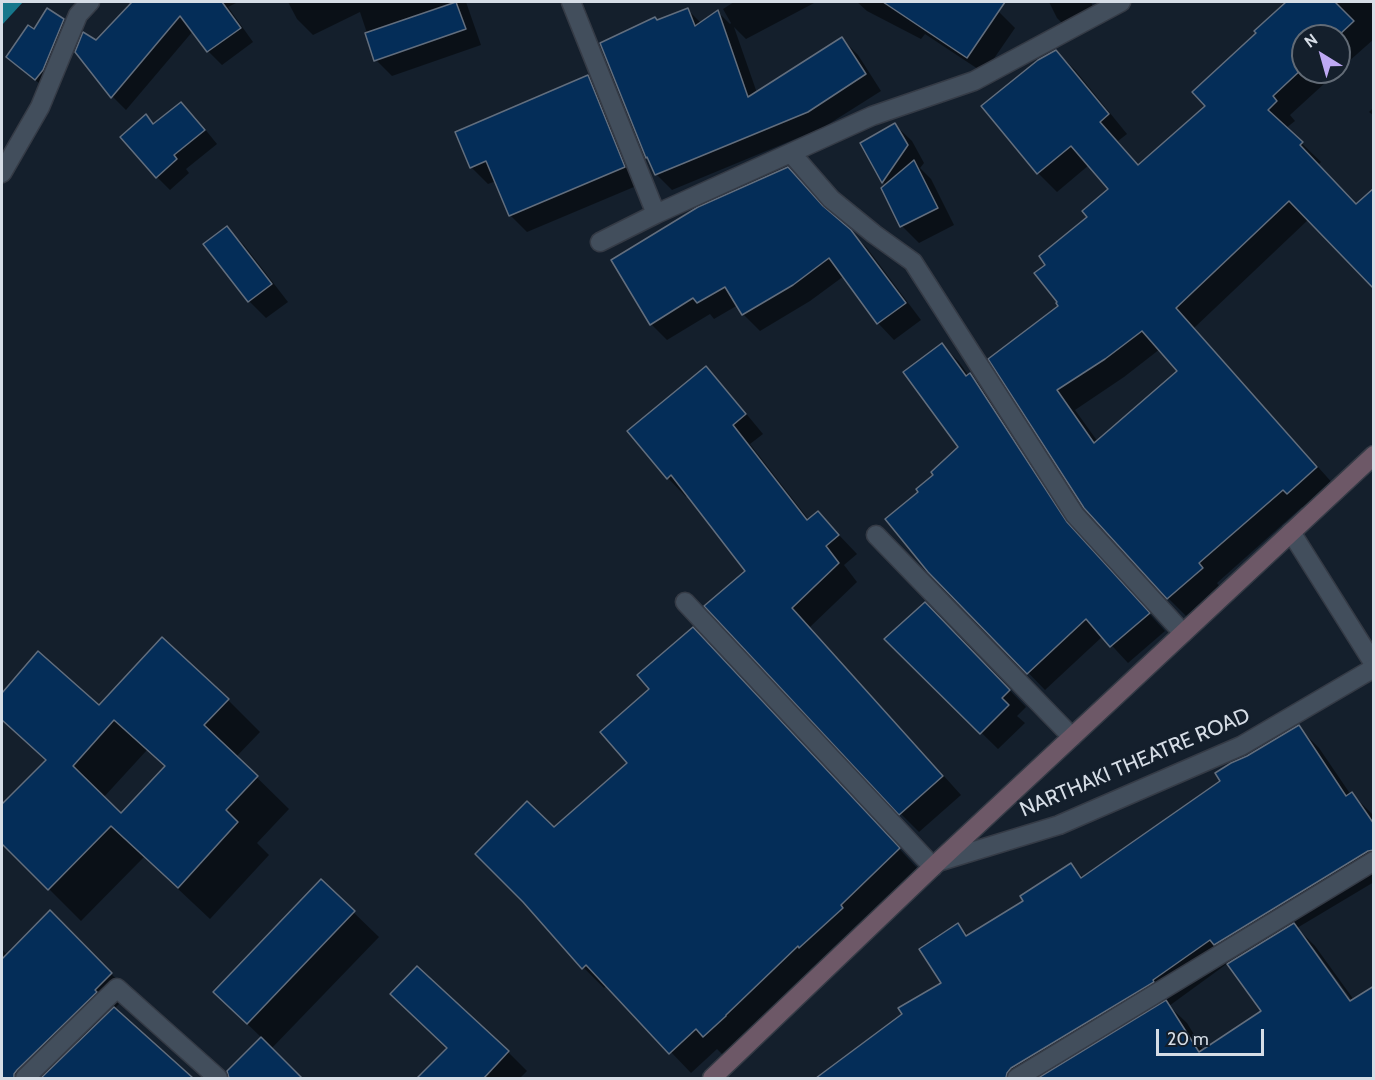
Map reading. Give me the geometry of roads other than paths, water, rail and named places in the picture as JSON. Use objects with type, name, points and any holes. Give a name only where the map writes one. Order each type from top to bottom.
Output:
[{"type":"main road","points":[[712,1078],[935,865],[1374,455]]},
{"type":"street","points":[[2,173],[40,107],[78,15],[90,2]]},
{"type":"street","points":[[571,2],[656,214]]},
{"type":"street","points":[[600,242],[656,214],[872,116],[974,81],[1121,2]]},
{"type":"street","points":[[791,153],[831,199],[873,234],[913,262],[1075,515],[1183,633]]},
{"type":"street","points":[[1291,532],[1374,666]]},
{"type":"street","points":[[876,535],[1072,737]]},
{"type":"street","points":[[685,602],[935,865]]},
{"type":"street","name":"NARTHAKI THEATRE ROAD","points":[[935,865],[1059,825],[1241,746],[1374,666]]},
{"type":"street","points":[[1017,1078],[1374,861]]},
{"type":"street","points":[[25,1078],[117,988],[218,1078]]},
{"type":"water","points":[[2,2],[23,2],[2,25]]}]
